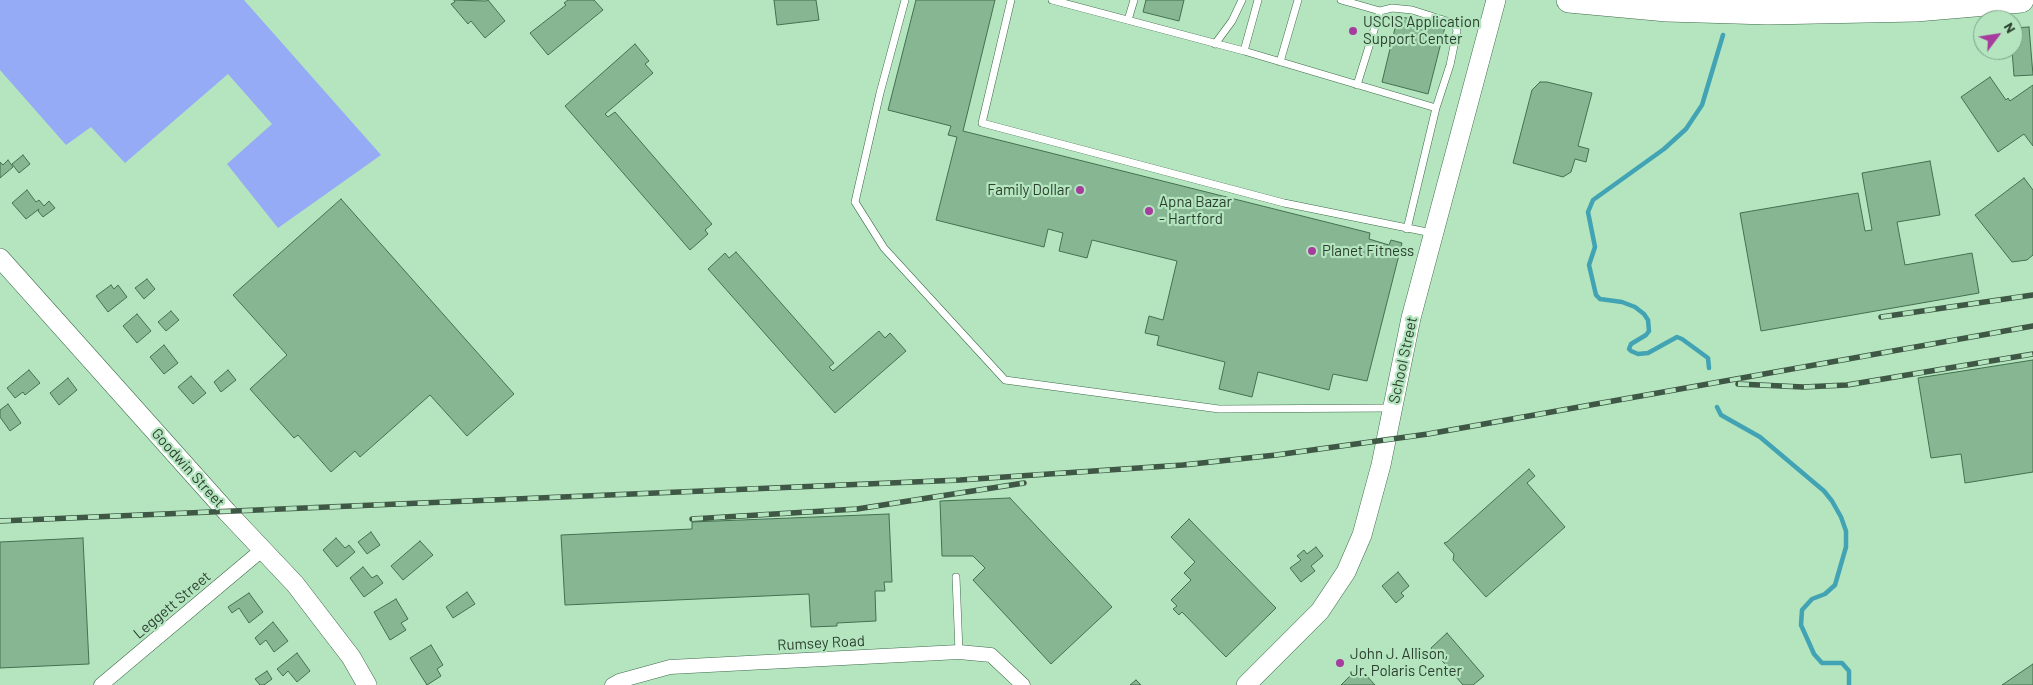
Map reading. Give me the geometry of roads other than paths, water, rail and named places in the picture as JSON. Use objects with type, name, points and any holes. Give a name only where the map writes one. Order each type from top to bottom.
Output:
[{"type":"highway","points":[[1570,0],[1667,9],[1768,12],[1909,10],[2021,0]]},
{"type":"main road","name":"School Street","points":[[1246,685],[1314,619],[1346,572],[1359,544],[1382,465],[1411,318],[1496,0]]},
{"type":"main road","name":"Goodwin Street","points":[[0,258],[227,512],[295,584],[346,649],[367,685]]},
{"type":"street","name":"Leggett Street","points":[[101,685],[263,549]]},
{"type":"street","name":"Rumsey Road","points":[[612,685],[619,681],[670,667],[959,652],[991,655],[1023,685]]},
{"type":"lane","points":[[905,0],[880,93],[855,202],[884,248],[1005,380],[1219,409],[1393,408]]},
{"type":"lane","points":[[1011,0],[982,123],[1284,203],[1435,234]]},
{"type":"lane","points":[[1052,0],[1244,51],[1436,108]]},
{"type":"lane","points":[[1128,20],[1134,0]]},
{"type":"lane","points":[[1215,44],[1232,22],[1242,0]]},
{"type":"lane","points":[[1244,51],[1258,0]]},
{"type":"lane","points":[[1280,62],[1298,0]]},
{"type":"lane","points":[[1341,0],[1380,11],[1392,8],[1412,10],[1453,24],[1458,31],[1450,65],[1436,108],[1407,229]]},
{"type":"lane","points":[[1357,85],[1380,11]]},
{"type":"lane","points":[[956,578],[959,652]]},
{"type":"waterway","points":[[1709,368],[1708,358],[1677,337],[1648,353],[1638,354],[1629,349],[1631,344],[1649,331],[1648,320],[1635,307],[1622,302],[1600,299],[1596,295],[1589,265],[1595,247],[1588,212],[1593,200],[1664,149],[1686,129],[1702,105],[1723,35]]},
{"type":"waterway","points":[[1717,407],[1721,415],[1760,437],[1824,491],[1841,517],[1846,531],[1846,547],[1835,585],[1825,594],[1812,599],[1802,610],[1801,625],[1814,654],[1822,663],[1842,663],[1849,671],[1849,685]]},
{"type":"railway","points":[[1881,317],[2033,295]]},
{"type":"railway","points":[[0,521],[960,480],[1183,465],[1276,455],[1428,434],[2033,326]]},
{"type":"railway","points":[[1738,384],[1803,387],[1847,385],[2033,354]]},
{"type":"railway","points":[[692,519],[857,509],[1024,483]]},
{"type":"place","name":"USCIS Application Support Center","points":[[1353,31]]},
{"type":"place","name":"Family Dollar","points":[[1080,190]]},
{"type":"place","name":"Apna Bazar - Hartford","points":[[1149,211]]},
{"type":"place","name":"Planet Fitness","points":[[1312,251]]},
{"type":"place","name":"John J. Allison, Jr. Polaris Center","points":[[1340,663]]}]
